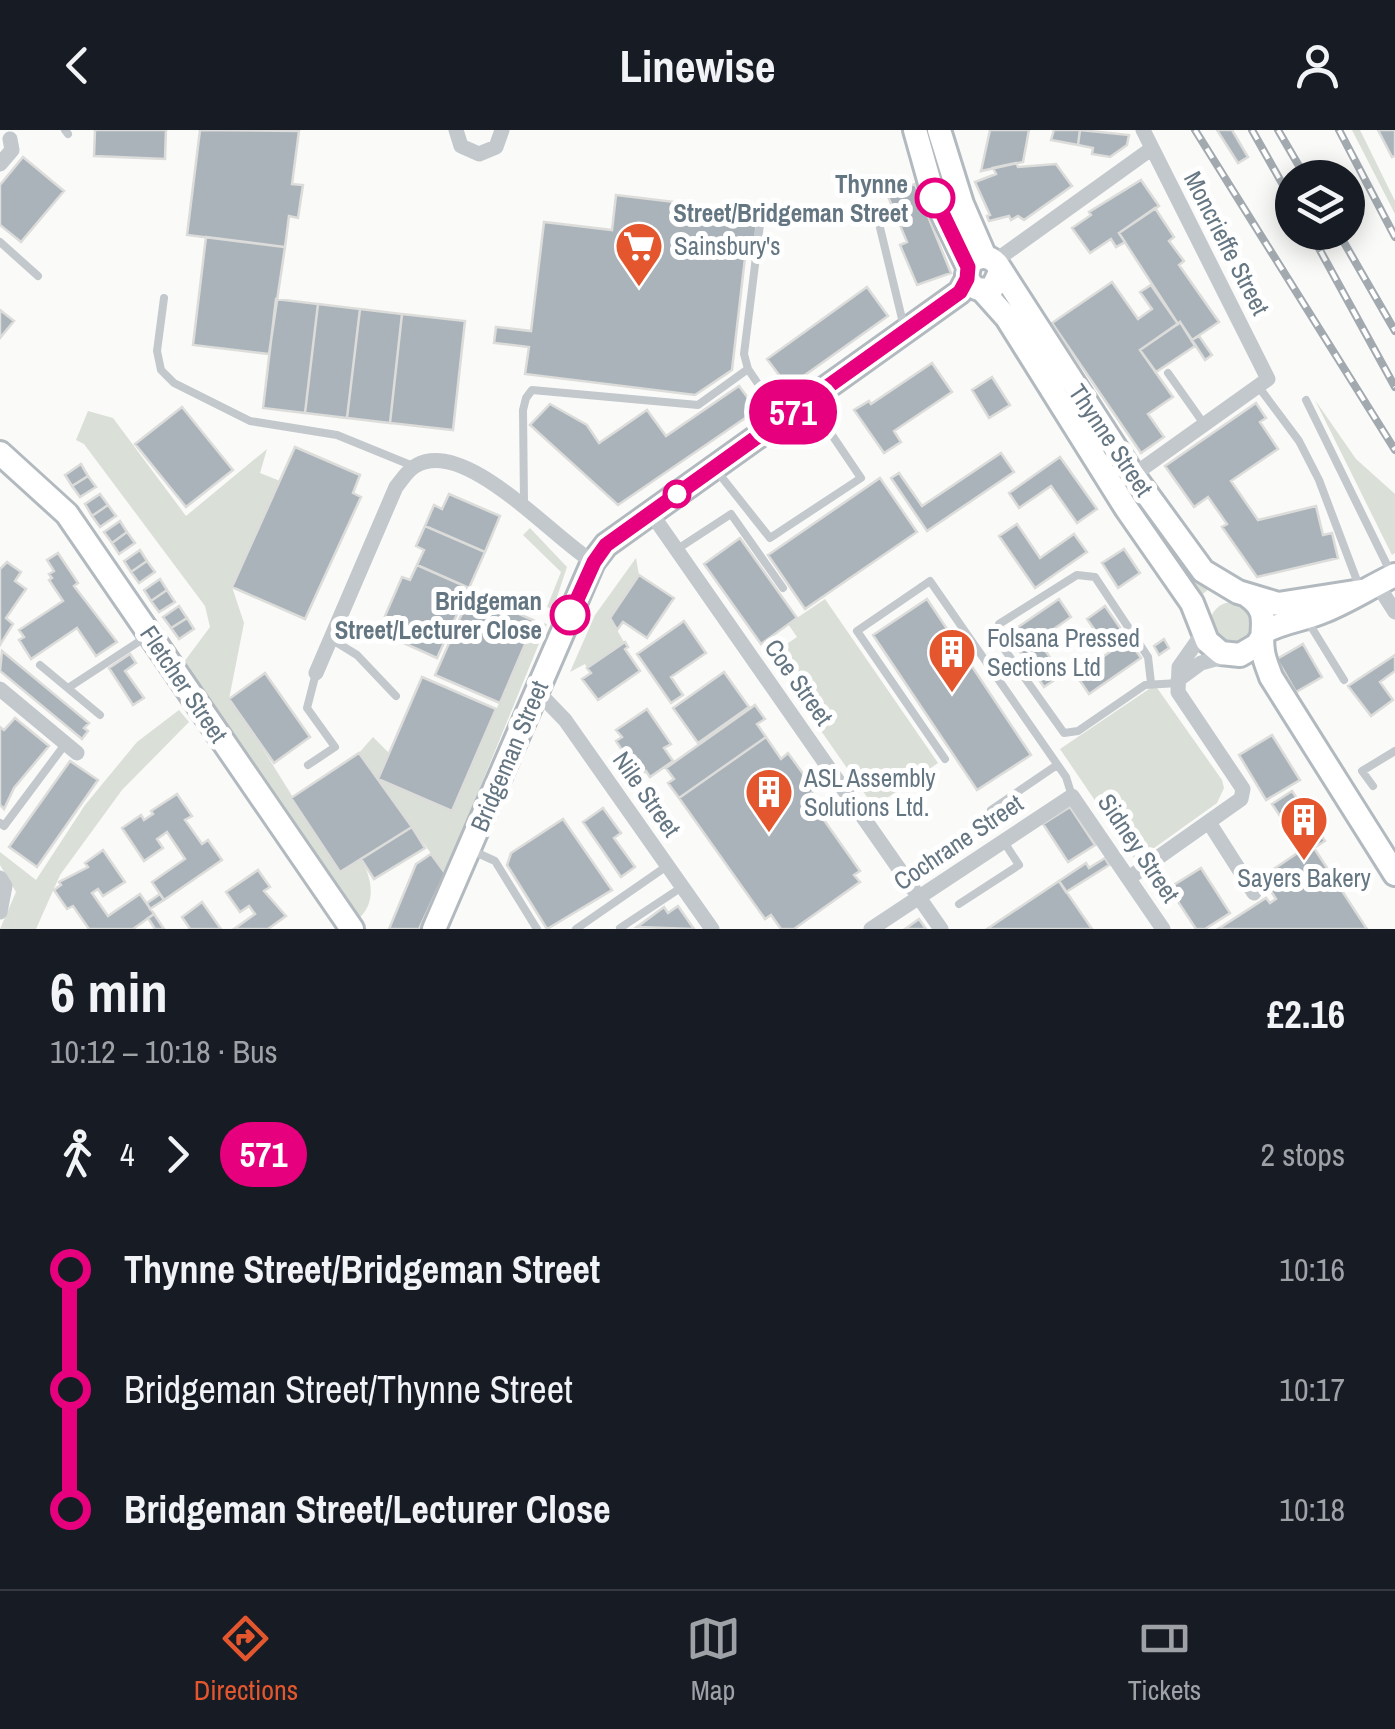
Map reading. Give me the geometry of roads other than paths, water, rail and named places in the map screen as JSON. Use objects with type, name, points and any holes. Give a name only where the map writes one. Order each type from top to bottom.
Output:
[{"type":"street","points":[[456,130],[462,146],[478,154],[496,147],[502,130]]},
{"type":"street","name":"Thynne Street","points":[[915,130],[933,194],[979,276],[1192,604],[1213,648],[1235,655],[1271,676]]},
{"type":"street","name":"Thynne Street","points":[[939,130],[979,276],[1203,571],[1262,609],[1262,650],[1271,676],[1395,874]]},
{"type":"street","name":"Moncrieffe Street","points":[[1142,130],[1263,382]]},
{"type":"street","points":[[0,164],[12,150],[10,140]]},
{"type":"street","name":"Bridgeman Street","points":[[434,929],[594,562],[606,545],[1151,149]]},
{"type":"street","points":[[1114,489],[1263,382]]},
{"type":"street","name":"Fletcher Street","points":[[0,454],[67,514],[352,929]]},
{"type":"street","points":[[316,673],[396,487],[414,466],[429,460],[458,464],[480,475],[594,562]]},
{"type":"street","name":"Coe Street","points":[[650,514],[941,929]]},
{"type":"street","points":[[1130,878],[1241,799],[1243,790],[1180,697],[1179,667],[1202,628],[1209,604],[1227,593],[1278,604],[1381,581]]},
{"type":"street","points":[[1381,581],[1395,612]]},
{"type":"street","points":[[1178,682],[1201,663],[1257,645],[1263,634],[1278,624],[1346,603],[1381,581]]},
{"type":"street","points":[[0,689],[72,748]]},
{"type":"street","name":"Nile Street","points":[[537,691],[565,720],[712,929]]},
{"type":"street","name":"Cochrane Street","points":[[871,929],[1072,796]]},
{"type":"street","name":"Sidney Street","points":[[1072,796],[1161,928]]},
{"type":"street","points":[[1210,824],[1254,893]]},
{"type":"street","points":[[0,878],[5,886],[0,912]]},
{"type":"lane","points":[[762,208],[744,343],[748,369],[782,420]]},
{"type":"lane","points":[[876,211],[905,331]]},
{"type":"lane","points":[[0,242],[38,276]]},
{"type":"lane","points":[[164,298],[157,352],[161,370],[174,383],[250,421],[337,435],[414,466]]},
{"type":"lane","points":[[524,508],[523,410],[532,390],[698,405],[748,369]]},
{"type":"lane","points":[[1168,373],[1204,424]]},
{"type":"lane","points":[[1263,382],[1381,581]]},
{"type":"lane","points":[[714,468],[770,538],[862,478],[809,400]]},
{"type":"lane","points":[[1306,400],[1381,581]]},
{"type":"lane","points":[[676,550],[731,514],[782,588]]},
{"type":"lane","points":[[1151,683],[1148,657],[1090,574],[1077,575],[998,624],[997,639],[1064,733],[1078,731],[1151,683],[1178,682]]},
{"type":"lane","points":[[944,759],[857,631],[930,581],[1066,778],[1072,796]]},
{"type":"lane","points":[[1306,618],[1344,680]]},
{"type":"lane","points":[[68,688],[150,635]]},
{"type":"lane","points":[[331,639],[357,655],[396,696]]},
{"type":"lane","points":[[40,665],[100,714]]},
{"type":"lane","points":[[308,766],[335,747],[306,708],[316,673]]},
{"type":"lane","points":[[0,823],[4,826],[72,748]]},
{"type":"lane","points":[[1373,786],[1362,771],[1395,750]]},
{"type":"lane","points":[[990,810],[1057,765]]},
{"type":"lane","points":[[959,904],[1020,865],[1004,842]]},
{"type":"lane","points":[[469,849],[495,861],[538,929]]},
{"type":"lane","points":[[576,929],[668,866]]},
{"type":"lane","points":[[620,928],[682,887]]},
{"type":"railway","points":[[1195,130],[1395,450]]},
{"type":"railway","points":[[1252,130],[1275,171]]},
{"type":"railway","points":[[1278,130],[1296,160]]},
{"type":"railway","points":[[1339,130],[1395,237]]},
{"type":"railway","points":[[1320,250],[1395,387]]},
{"type":"railway","points":[[1348,250],[1395,331]]},
{"type":"place","name":"Thynne Street/Bridgeman Street","points":[[935,198]]},
{"type":"place","name":"Sainsbury's","points":[[639,288]]},
{"type":"place","name":"Bridgeman Street/Lecturer Close","points":[[570,615]]},
{"type":"place","name":"Folsana Pressed Sections Ltd","points":[[952,694]]},
{"type":"place","name":"ASL Assembly Solutions Ltd.","points":[[769,834]]},
{"type":"place","name":"Sayers Bakery","points":[[1304,862]]}]
